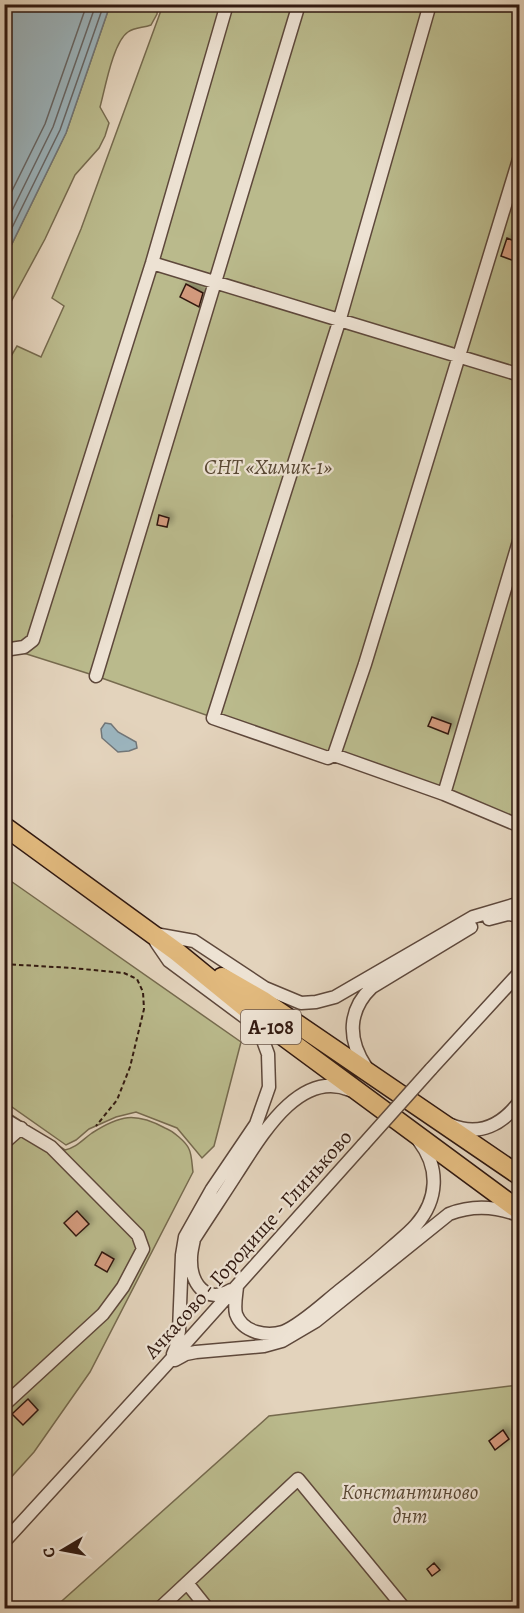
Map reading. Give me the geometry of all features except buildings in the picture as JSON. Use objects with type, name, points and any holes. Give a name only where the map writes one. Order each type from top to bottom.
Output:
[{"type":"highway","name":"А-108","points":[[4,826],[177,952],[253,1014],[368,1098],[519,1214]]},
{"type":"highway","name":"А-108","points":[[177,952],[262,1000],[519,1176]]},
{"type":"street","points":[[4,650],[24,647],[33,640],[152,263],[227,4]]},
{"type":"street","points":[[96,676],[299,4]]},
{"type":"street","points":[[430,4],[339,321],[213,718],[328,758],[334,755],[366,664],[519,156]]},
{"type":"street","points":[[152,263],[519,375]]},
{"type":"street","points":[[444,794],[519,538]]},
{"type":"street","points":[[334,755],[444,794],[519,826]]},
{"type":"street","points":[[150,933],[194,940],[265,988],[301,1003],[316,1002],[335,997],[472,917],[519,903]]},
{"type":"street","points":[[372,1075],[359,1057],[354,1042],[354,1011],[361,997],[372,987],[477,923],[508,914],[519,916]]},
{"type":"street","points":[[150,933],[169,961],[258,1027],[268,1054],[269,1087],[256,1124],[212,1189],[185,1237],[182,1255],[179,1331],[176,1347],[166,1365]]},
{"type":"street","name":"Ачкасово - Городище - Глиньково","points":[[4,1542],[238,1286],[519,972]]},
{"type":"street","points":[[238,1286],[222,1295],[209,1295],[201,1288],[196,1280],[191,1260],[194,1239],[266,1130],[296,1099],[310,1091],[330,1085],[347,1088],[368,1098]]},
{"type":"street","points":[[429,1115],[459,1128],[476,1130],[496,1125],[510,1114],[519,1101]]},
{"type":"street","points":[[4,1119],[51,1147],[138,1235],[143,1249],[123,1287],[103,1314],[4,1405]]},
{"type":"street","points":[[4,1143],[21,1128]]},
{"type":"street","points":[[238,1286],[235,1300],[236,1314],[243,1325],[261,1334],[271,1334],[285,1331],[298,1323],[368,1269],[416,1225],[429,1202],[435,1180],[433,1165],[411,1132]]},
{"type":"street","points":[[166,1365],[186,1354],[264,1346],[296,1334],[316,1322],[449,1214],[465,1208],[490,1208],[519,1214]]},
{"type":"street","points":[[160,1608],[298,1479],[404,1608]]},
{"type":"street","points":[[187,1584],[207,1608]]},
{"type":"path","points":[[4,964],[124,973],[137,979],[143,992],[144,1009],[130,1067],[117,1100],[96,1126]]},
{"type":"green space","points":[[110,5],[158,5],[157,14],[151,25],[128,32],[118,45],[110,66],[100,107],[109,123],[105,136],[99,148],[75,175],[45,239],[5,313],[5,258],[66,133]]},
{"type":"green space","name":"СНТ «Химик-1»","points":[[163,5],[519,5],[519,826],[96,676],[14,650],[5,650],[4,368],[17,346],[41,357],[64,306],[52,298],[81,229]]},
{"type":"green space","points":[[5,877],[241,1042],[214,1146],[202,1158],[177,1128],[136,1112],[116,1117],[89,1129],[66,1145],[5,1102]]},
{"type":"green space","points":[[4,1110],[65,1150],[76,1146],[92,1133],[119,1119],[145,1120],[168,1129],[185,1143],[190,1151],[193,1172],[90,1372],[34,1452],[5,1484]]},
{"type":"green space","name":"Константиново днт","points":[[519,1385],[519,1608],[54,1608],[269,1416]]},
{"type":"water","points":[[5,4],[110,5],[66,133],[5,258]]},
{"type":"water","points":[[105,723],[111,724],[118,732],[136,742],[137,748],[118,752],[102,738],[101,729]]}]
